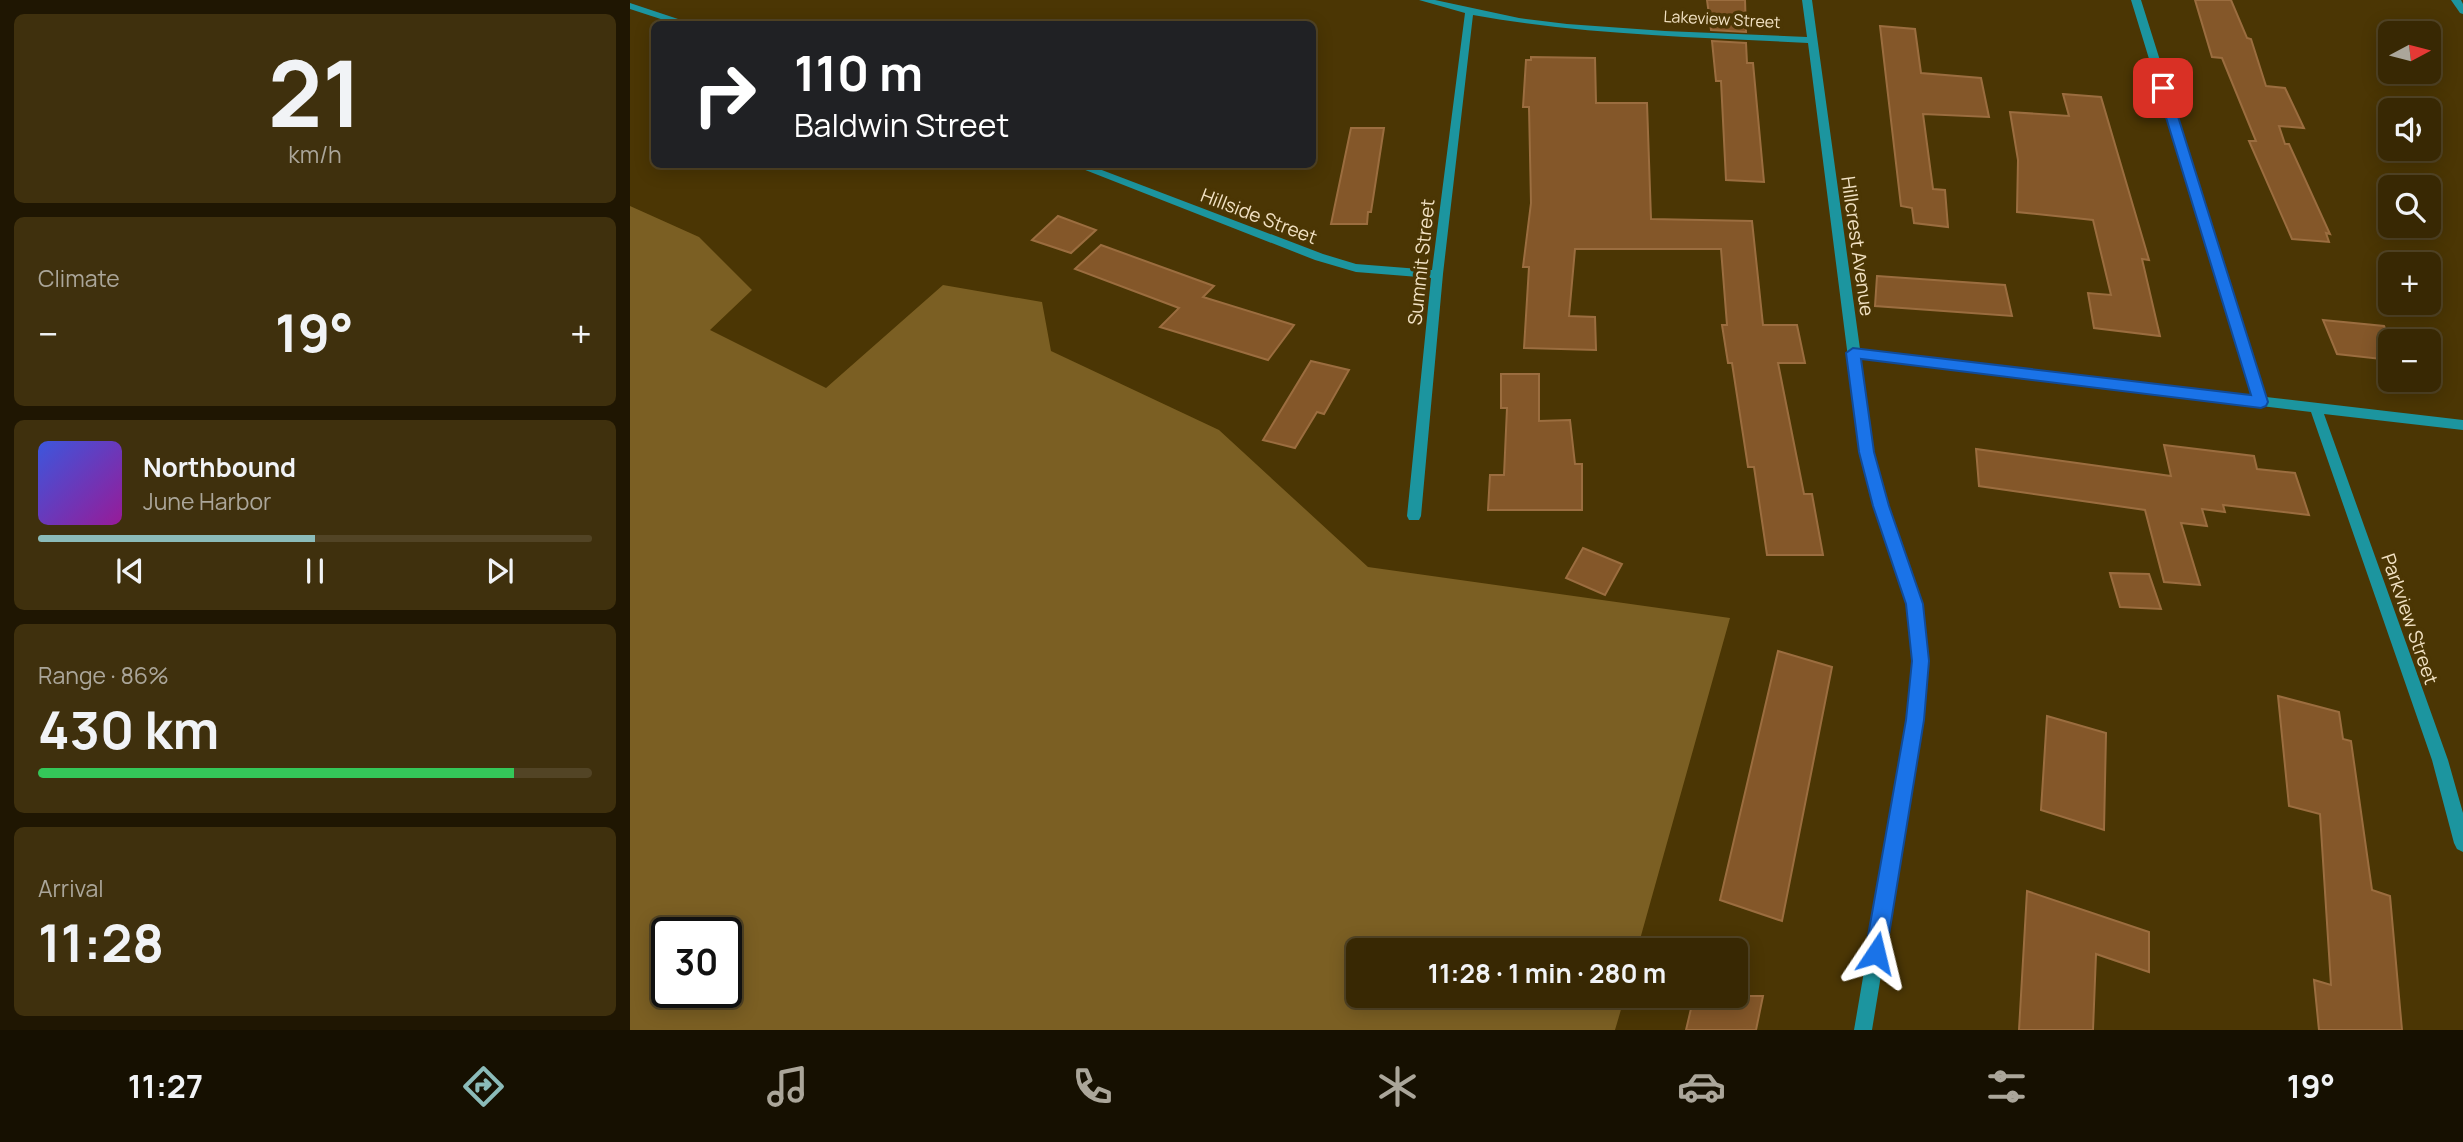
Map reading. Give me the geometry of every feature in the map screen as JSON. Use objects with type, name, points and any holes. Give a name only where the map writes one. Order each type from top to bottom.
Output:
[{"type":"street","name":"Lakeview Street","points":[[1424,0],[1469,13],[1551,26],[1811,40]]},
{"type":"street","name":"Hillcrest Avenue","points":[[1807,0],[1867,452],[1881,506],[1914,604],[1920,661],[1915,720],[1863,1030]]},
{"type":"street","points":[[2136,0],[2261,402]]},
{"type":"street","points":[[2456,0],[2463,11]]},
{"type":"street","points":[[630,6],[675,21]]},
{"type":"street","name":"Summit Street","points":[[1414,516],[1437,274],[1469,13]]},
{"type":"street","name":"Hillside Street","points":[[1085,168],[1319,257],[1356,268],[1437,274]]},
{"type":"street","points":[[1853,353],[2463,425]]},
{"type":"street","name":"Parkview Street","points":[[2316,409],[2440,760],[2463,843]]},
{"type":"shaded area","points":[[630,206],[699,237],[752,290],[710,330],[826,388],[943,285],[1042,302],[1051,351],[1219,430],[1368,567],[1730,618],[1640,938],[1346,938],[1346,1008],[1621,1008],[1615,1030],[630,1030]]},
{"type":"building","points":[[1707,0],[1745,0],[1746,32],[1711,30]]},
{"type":"building","points":[[2195,0],[2231,0],[2247,38],[2251,39],[2266,86],[2285,88],[2304,128],[2279,126],[2285,144],[2289,144],[2330,234],[2326,233],[2329,242],[2292,239],[2249,141],[2256,141],[2222,58],[2212,57]]},
{"type":"building","points":[[1880,26],[1915,29],[1921,73],[1981,78],[1989,117],[1923,114],[1933,189],[1945,190],[1948,227],[1914,223],[1912,208],[1901,206]]},
{"type":"building","points":[[1712,41],[1746,43],[1747,63],[1753,63],[1764,182],[1726,180],[1721,81],[1716,81]]},
{"type":"building","points":[[1531,57],[1595,58],[1596,103],[1647,103],[1651,219],[1752,221],[1763,325],[1797,325],[1805,363],[1778,363],[1804,494],[1812,494],[1823,555],[1767,555],[1754,467],[1748,467],[1732,363],[1728,363],[1722,325],[1727,325],[1721,249],[1575,249],[1569,316],[1595,317],[1596,350],[1524,348],[1529,267],[1523,267],[1531,203],[1529,107],[1523,107],[1526,60],[1531,60]]},
{"type":"building","points":[[2063,94],[2101,97],[2149,260],[2142,259],[2160,336],[2094,328],[2088,293],[2111,295],[2093,220],[2017,212],[2018,160],[2010,112],[2069,116]]},
{"type":"building","points":[[1351,128],[1384,128],[1371,212],[1368,212],[1367,224],[1331,224]]},
{"type":"building","points":[[1058,216],[1096,230],[1071,253],[1032,240]]},
{"type":"building","points":[[1101,245],[1214,286],[1203,297],[1294,325],[1268,360],[1160,327],[1179,308],[1075,269]]},
{"type":"building","points":[[1877,276],[2005,285],[2012,316],[1875,306]]},
{"type":"building","points":[[2323,320],[2384,326],[2385,329],[2378,329],[2378,359],[2337,354]]},
{"type":"building","points":[[1311,361],[1349,370],[1324,414],[1317,412],[1295,448],[1263,440]]},
{"type":"building","points":[[1501,374],[1539,374],[1539,421],[1570,420],[1575,464],[1582,464],[1582,510],[1488,510],[1490,475],[1504,475],[1507,408],[1501,408]]},
{"type":"building","points":[[2164,445],[2254,456],[2257,469],[2295,473],[2309,515],[2223,505],[2225,512],[2202,509],[2207,526],[2181,523],[2200,585],[2164,582],[2145,510],[1979,486],[1976,449],[2171,476]]},
{"type":"building","points":[[1583,548],[1622,564],[1605,595],[1566,578]]},
{"type":"building","points":[[2110,573],[2149,574],[2161,609],[2120,607]]},
{"type":"building","points":[[1778,651],[1832,667],[1782,921],[1720,900]]},
{"type":"building","points":[[2278,696],[2339,712],[2343,739],[2351,741],[2372,890],[2390,896],[2402,1030],[2319,1030],[2314,980],[2331,985],[2320,814],[2289,806]]},
{"type":"building","points":[[2047,716],[2106,733],[2104,830],[2041,810]]},
{"type":"building","points":[[2027,891],[2149,932],[2149,972],[2096,954],[2093,1030],[2019,1030]]},
{"type":"building","points":[[1748,996],[1763,996],[1756,1030],[1686,1030],[1691,1008],[1748,1008]]},
{"type":"route","points":[[1876,953],[1915,720],[1920,661],[1914,604],[1881,506],[1867,452],[1853,353],[2261,402],[2163,88]]}]
